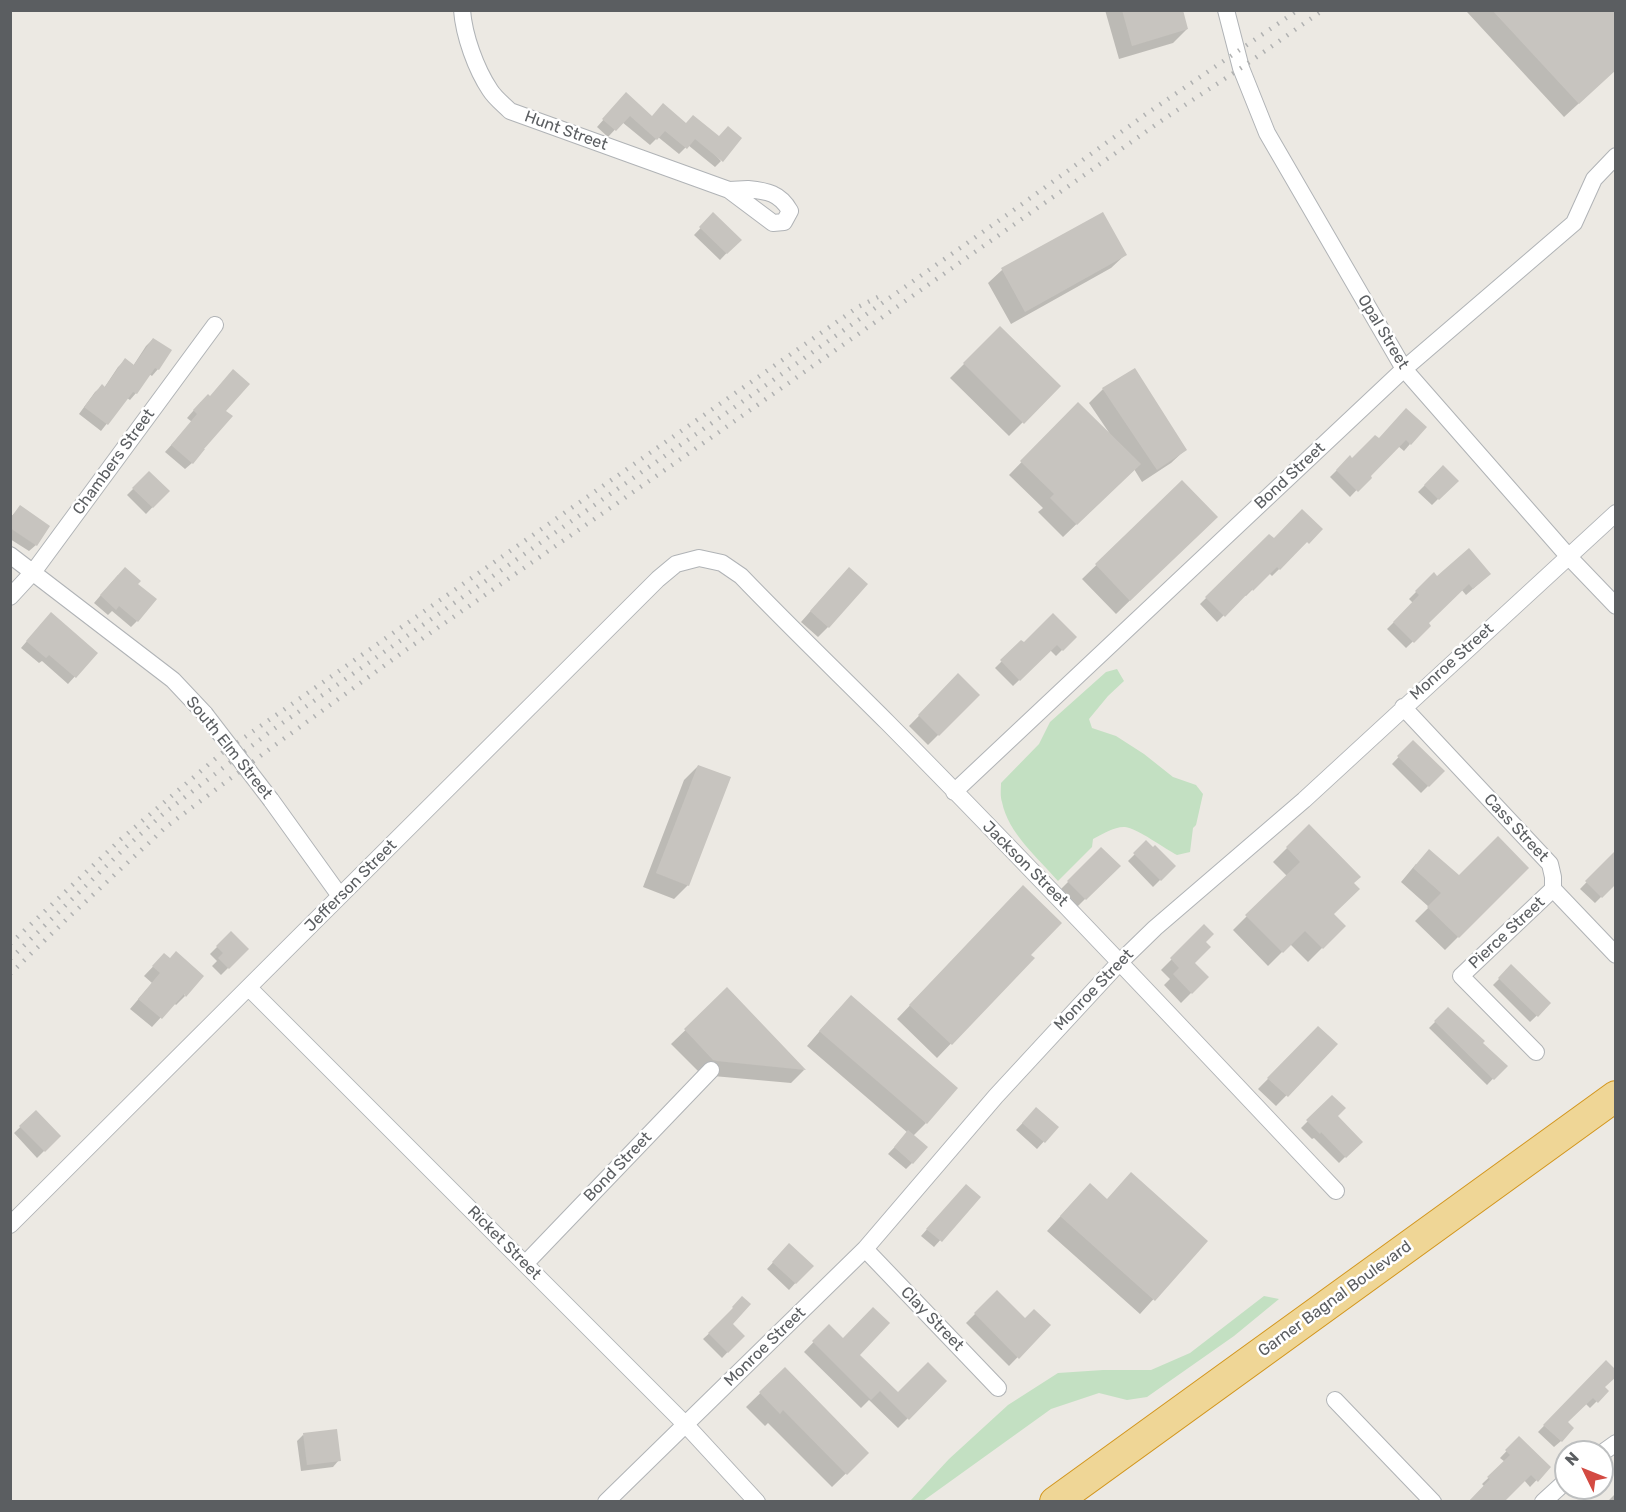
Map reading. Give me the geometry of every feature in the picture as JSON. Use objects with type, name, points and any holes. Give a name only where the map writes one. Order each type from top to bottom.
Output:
[{"type":"highway","name":"Garner Bagnal Boulevard","points":[[1054,1502],[1616,1096]]},
{"type":"street","name":"Hunt Street","points":[[462,10],[463,27],[481,73],[491,92],[510,111],[729,190]]},
{"type":"street","name":"Opal Street","points":[[1226,10],[1241,68],[1267,133],[1404,369],[1568,556],[1616,606]]},
{"type":"street","name":"Bond Street","points":[[954,792],[1404,369],[1574,223],[1594,179],[1616,156]]},
{"type":"street","name":"Chambers Street","points":[[10,597],[34,572],[215,325]]},
{"type":"street","name":"Monroe Street","points":[[606,1502],[866,1250],[996,1096],[1119,963],[1155,928],[1304,800],[1616,513]]},
{"type":"street","name":"South Elm Street","points":[[10,555],[173,680],[205,714],[340,896]]},
{"type":"street","name":"Jackson Street","points":[[699,558],[722,562],[741,576],[1092,932],[1336,1191]]},
{"type":"street","name":"Jefferson Street","points":[[10,1225],[658,579],[676,564],[699,558]]},
{"type":"street","name":"Cass Street","points":[[1403,707],[1550,864],[1553,889]]},
{"type":"street","points":[[1553,889],[1616,955]]},
{"type":"street","name":"Pierce Street","points":[[1536,1052],[1461,976],[1553,889]]},
{"type":"street","name":"Ricket Street","points":[[249,988],[686,1425],[757,1502]]},
{"type":"street","name":"Bond Street","points":[[525,1264],[711,1070]]},
{"type":"street","name":"Clay Street","points":[[866,1250],[998,1388]]},
{"type":"street","points":[[1335,1400],[1433,1502]]},
{"type":"green space","points":[[1117,669],[1124,681],[1089,719],[1092,728],[1116,736],[1173,777],[1196,785],[1203,794],[1196,825],[1193,828],[1190,852],[1177,855],[1130,828],[1117,828],[1093,839],[1092,847],[1058,881],[1010,824],[1001,800],[1001,783],[1039,744],[1050,722],[1106,672]]},
{"type":"green space","points":[[1264,1296],[1279,1299],[1234,1336],[1147,1397],[1127,1400],[1099,1393],[1051,1409],[923,1501],[910,1501],[949,1459],[1008,1405],[1058,1373],[1151,1370],[1190,1353]]},
{"type":"building","points":[[1122,10],[1183,10],[1188,29],[1132,46]]},
{"type":"building","points":[[1492,10],[1616,10],[1616,70],[1579,104]]},
{"type":"building","points":[[626,92],[652,116],[663,103],[686,123],[693,115],[719,136],[728,126],[742,138],[723,162],[695,139],[687,149],[665,131],[657,140],[630,116],[616,131],[602,119]]},
{"type":"building","points":[[713,212],[742,240],[727,254],[699,227]]},
{"type":"building","points":[[1103,212],[1127,255],[1025,312],[1001,268]]},
{"type":"building","points":[[1000,326],[1061,386],[1024,424],[963,363]]},
{"type":"building","points":[[153,338],[172,350],[159,370],[155,368],[137,394],[133,392],[108,425],[84,407],[102,384],[105,387],[125,358],[134,365]]},
{"type":"building","points":[[1135,368],[1187,450],[1157,470],[1102,388]]},
{"type":"building","points":[[233,369],[250,384],[226,411],[233,416],[193,464],[171,445],[197,414],[193,410],[208,394],[210,396]]},
{"type":"building","points":[[1078,402],[1141,464],[1077,525],[1050,498],[1054,494],[1020,461]]},
{"type":"building","points":[[1406,408],[1427,427],[1411,445],[1406,440],[1358,492],[1336,470],[1350,455],[1352,458],[1375,435],[1379,438]]},
{"type":"building","points":[[1443,465],[1459,481],[1439,500],[1424,485]]},
{"type":"building","points":[[149,471],[170,491],[153,508],[132,488]]},
{"type":"building","points":[[1182,480],[1218,517],[1130,601],[1095,564]]},
{"type":"building","points":[[20,505],[50,526],[37,546],[10,528],[10,519]]},
{"type":"building","points":[[1302,509],[1323,529],[1280,570],[1277,567],[1253,591],[1252,589],[1225,617],[1205,597],[1269,534],[1274,538]]},
{"type":"building","points":[[1469,548],[1491,574],[1473,589],[1469,584],[1429,623],[1431,626],[1414,643],[1393,622],[1419,595],[1415,591],[1434,572],[1437,576]]},
{"type":"building","points":[[125,567],[141,581],[138,584],[157,599],[138,622],[119,606],[116,610],[100,595]]},
{"type":"building","points":[[849,567],[868,584],[829,628],[810,611]]},
{"type":"building","points":[[51,612],[98,653],[76,678],[49,655],[46,658],[26,641]]},
{"type":"building","points":[[1053,613],[1077,637],[1063,651],[1057,645],[1020,681],[1000,660],[1021,640],[1024,642]]},
{"type":"building","points":[[958,673],[980,695],[939,736],[918,715]]},
{"type":"building","points":[[1413,740],[1445,771],[1429,787],[1397,756]]},
{"type":"building","points":[[698,765],[731,777],[689,886],[656,873]]},
{"type":"building","points":[[1309,824],[1361,877],[1354,883],[1360,889],[1334,914],[1346,926],[1323,949],[1305,931],[1283,953],[1245,915],[1300,862],[1286,847]]},
{"type":"building","points":[[1498,836],[1529,868],[1459,938],[1427,907],[1441,893],[1413,868],[1429,849],[1459,875]]},
{"type":"building","points":[[1146,840],[1153,847],[1155,845],[1176,866],[1161,881],[1133,853]]},
{"type":"building","points":[[1101,847],[1121,866],[1086,900],[1067,881]]},
{"type":"building","points":[[1616,850],[1616,884],[1602,898],[1585,881]]},
{"type":"building","points":[[1023,885],[1062,923],[1031,955],[1035,958],[952,1045],[909,1005]]},
{"type":"building","points":[[1204,924],[1214,934],[1206,942],[1211,947],[1195,963],[1209,977],[1192,994],[1173,974],[1179,968],[1170,958]]},
{"type":"building","points":[[231,931],[249,949],[229,969],[218,958],[223,953],[216,946]]},
{"type":"building","points":[[176,951],[204,976],[162,1019],[138,999],[160,973],[152,966],[164,953],[170,958]]},
{"type":"building","points":[[1511,964],[1551,1003],[1538,1017],[1498,978]]},
{"type":"building","points":[[727,987],[806,1070],[713,1060],[684,1029]]},
{"type":"building","points":[[851,995],[958,1088],[927,1124],[819,1031]]},
{"type":"building","points":[[1448,1007],[1508,1066],[1494,1080],[1434,1021]]},
{"type":"building","points":[[1318,1026],[1338,1044],[1288,1097],[1267,1078]]},
{"type":"building","points":[[1332,1095],[1346,1108],[1338,1116],[1363,1142],[1346,1158],[1306,1120]]},
{"type":"building","points":[[1036,1107],[1059,1127],[1045,1143],[1022,1123]]},
{"type":"building","points":[[36,1110],[61,1136],[45,1152],[19,1126]]},
{"type":"building","points":[[908,1130],[928,1147],[913,1164],[894,1147]]},
{"type":"building","points":[[1131,1172],[1208,1241],[1155,1301],[1060,1216],[1090,1183],[1107,1199]]},
{"type":"building","points":[[966,1184],[981,1197],[942,1242],[926,1229]]},
{"type":"building","points":[[789,1243],[814,1266],[796,1284],[772,1262]]},
{"type":"building","points":[[997,1290],[1025,1318],[1034,1309],[1051,1325],[1019,1359],[974,1313]]},
{"type":"building","points":[[742,1296],[751,1304],[733,1324],[745,1336],[728,1353],[708,1333]]},
{"type":"building","points":[[873,1307],[890,1323],[860,1355],[898,1392],[928,1362],[947,1381],[909,1420],[880,1391],[871,1400],[812,1341],[829,1324],[843,1338]]},
{"type":"building","points":[[1606,1360],[1616,1370],[1616,1377],[1605,1387],[1609,1391],[1598,1403],[1593,1398],[1568,1422],[1574,1428],[1564,1440],[1560,1440],[1543,1425]]},
{"type":"building","points":[[785,1367],[869,1453],[847,1475],[783,1410],[780,1414],[759,1392]]},
{"type":"building","points":[[337,1429],[341,1461],[307,1465],[303,1433]]},
{"type":"building","points":[[1519,1436],[1551,1467],[1538,1482],[1531,1475],[1504,1502],[1468,1502],[1490,1479],[1487,1477],[1510,1455],[1505,1450]]},
{"type":"railway","points":[[10,959],[163,814],[271,731],[752,395],[1146,114],[1298,10]]},
{"type":"railway","points":[[10,974],[166,827],[271,748],[403,652],[1323,10]]},
{"type":"railway","points":[[10,944],[121,839],[222,753],[858,307],[882,295]]}]
